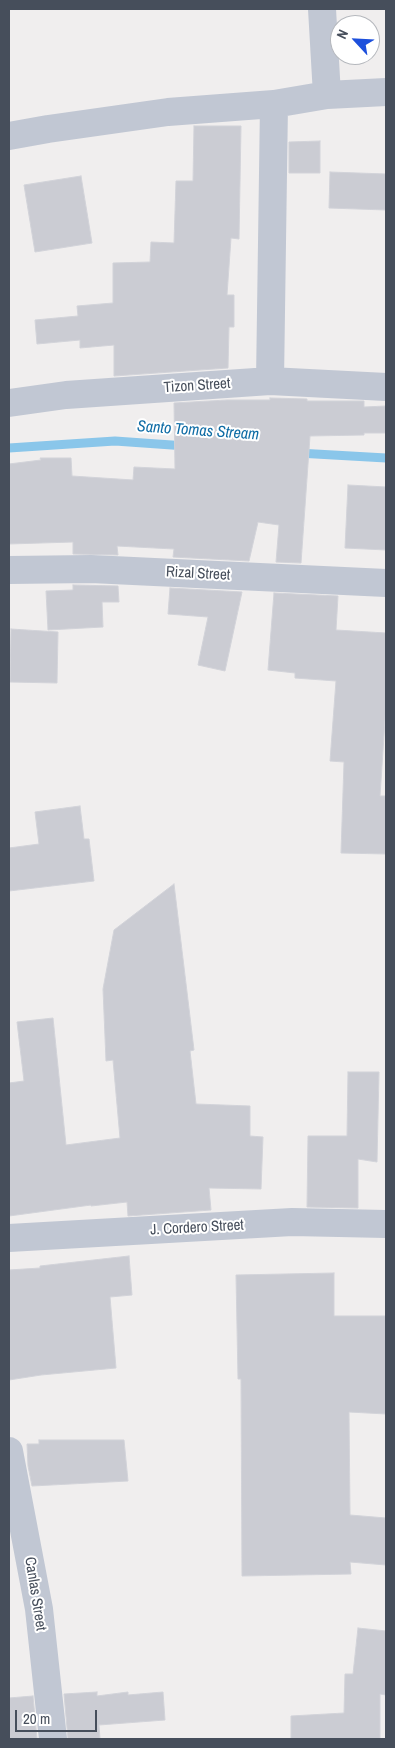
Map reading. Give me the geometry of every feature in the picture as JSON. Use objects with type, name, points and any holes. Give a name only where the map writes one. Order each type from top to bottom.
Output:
[{"type":"street","points":[[322,9],[327,95]]},
{"type":"street","points":[[9,136],[168,112],[274,104],[327,95],[386,92]]},
{"type":"street","points":[[270,381],[274,104]]},
{"type":"street","name":"Tizon Street","points":[[9,403],[66,395],[270,381],[386,387]]},
{"type":"street","name":"Rizal Street","points":[[9,570],[91,569],[386,583]]},
{"type":"street","name":"J. Cordero Street","points":[[9,1238],[292,1222],[386,1224]]},
{"type":"street","name":"Canlas Street","points":[[9,1451],[38,1609],[53,1739]]},
{"type":"building","points":[[194,126],[241,126],[239,239],[231,238],[227,295],[234,295],[234,327],[229,327],[228,368],[114,376],[114,345],[80,348],[80,340],[37,344],[35,320],[78,316],[77,306],[113,303],[113,263],[150,262],[151,242],[174,243],[176,181],[193,181]]},
{"type":"building","points":[[320,141],[320,173],[289,173],[289,142]]},
{"type":"building","points":[[330,172],[386,174],[386,210],[329,208]]},
{"type":"building","points":[[81,176],[92,243],[35,252],[24,185]]},
{"type":"building","points":[[270,398],[307,399],[307,401],[364,401],[364,407],[386,406],[386,433],[310,436],[301,563],[276,562],[279,525],[258,522],[249,561],[173,557],[174,549],[117,546],[118,555],[73,554],[73,542],[9,544],[9,464],[41,460],[40,458],[71,458],[72,476],[133,480],[134,467],[175,469],[174,403],[270,400]]},
{"type":"building","points":[[348,485],[386,487],[386,550],[345,548]]},
{"type":"building","points":[[73,585],[118,586],[119,602],[102,602],[103,627],[48,630],[46,591],[73,590]]},
{"type":"building","points":[[170,588],[242,592],[225,671],[198,665],[208,617],[168,614]]},
{"type":"building","points":[[274,593],[338,596],[336,630],[386,633],[386,705],[380,796],[386,796],[386,854],[341,853],[344,762],[330,761],[336,681],[295,678],[295,673],[268,670]]},
{"type":"building","points":[[11,629],[58,632],[57,683],[10,682]]},
{"type":"building","points":[[80,806],[84,839],[89,839],[94,881],[9,891],[9,848],[39,844],[35,812]]},
{"type":"building","points":[[174,884],[194,1050],[190,1051],[196,1104],[250,1106],[250,1136],[263,1137],[261,1189],[209,1188],[211,1210],[128,1216],[127,1202],[9,1216],[9,1083],[24,1081],[17,1022],[53,1018],[66,1145],[120,1138],[113,1060],[106,1061],[103,989],[114,930]]},
{"type":"building","points":[[348,1072],[379,1072],[377,1162],[358,1159],[358,1208],[307,1207],[308,1136],[347,1136]]},
{"type":"building","points":[[129,1256],[132,1295],[110,1297],[116,1368],[9,1380],[9,1270],[40,1268],[40,1266]]},
{"type":"building","points":[[334,1273],[334,1316],[386,1316],[386,1414],[349,1412],[350,1515],[386,1518],[386,1565],[350,1562],[351,1574],[242,1576],[241,1379],[238,1379],[236,1275]]},
{"type":"building","points":[[39,1440],[124,1440],[128,1481],[32,1486],[28,1466],[27,1444],[39,1444]]},
{"type":"building","points":[[358,1628],[386,1631],[386,1695],[380,1694],[380,1739],[291,1739],[291,1716],[344,1713],[345,1674],[353,1674]]},
{"type":"building","points":[[97,1692],[97,1696],[128,1692],[128,1695],[163,1692],[165,1720],[99,1725],[100,1739],[68,1739],[64,1694]]},
{"type":"building","points":[[33,1696],[37,1739],[9,1739],[9,1698]]},
{"type":"waterway","name":"Santo Tomas Stream","points":[[9,448],[115,441],[186,446]]},
{"type":"waterway","name":"Santo Tomas Stream","points":[[298,453],[386,458]]}]
